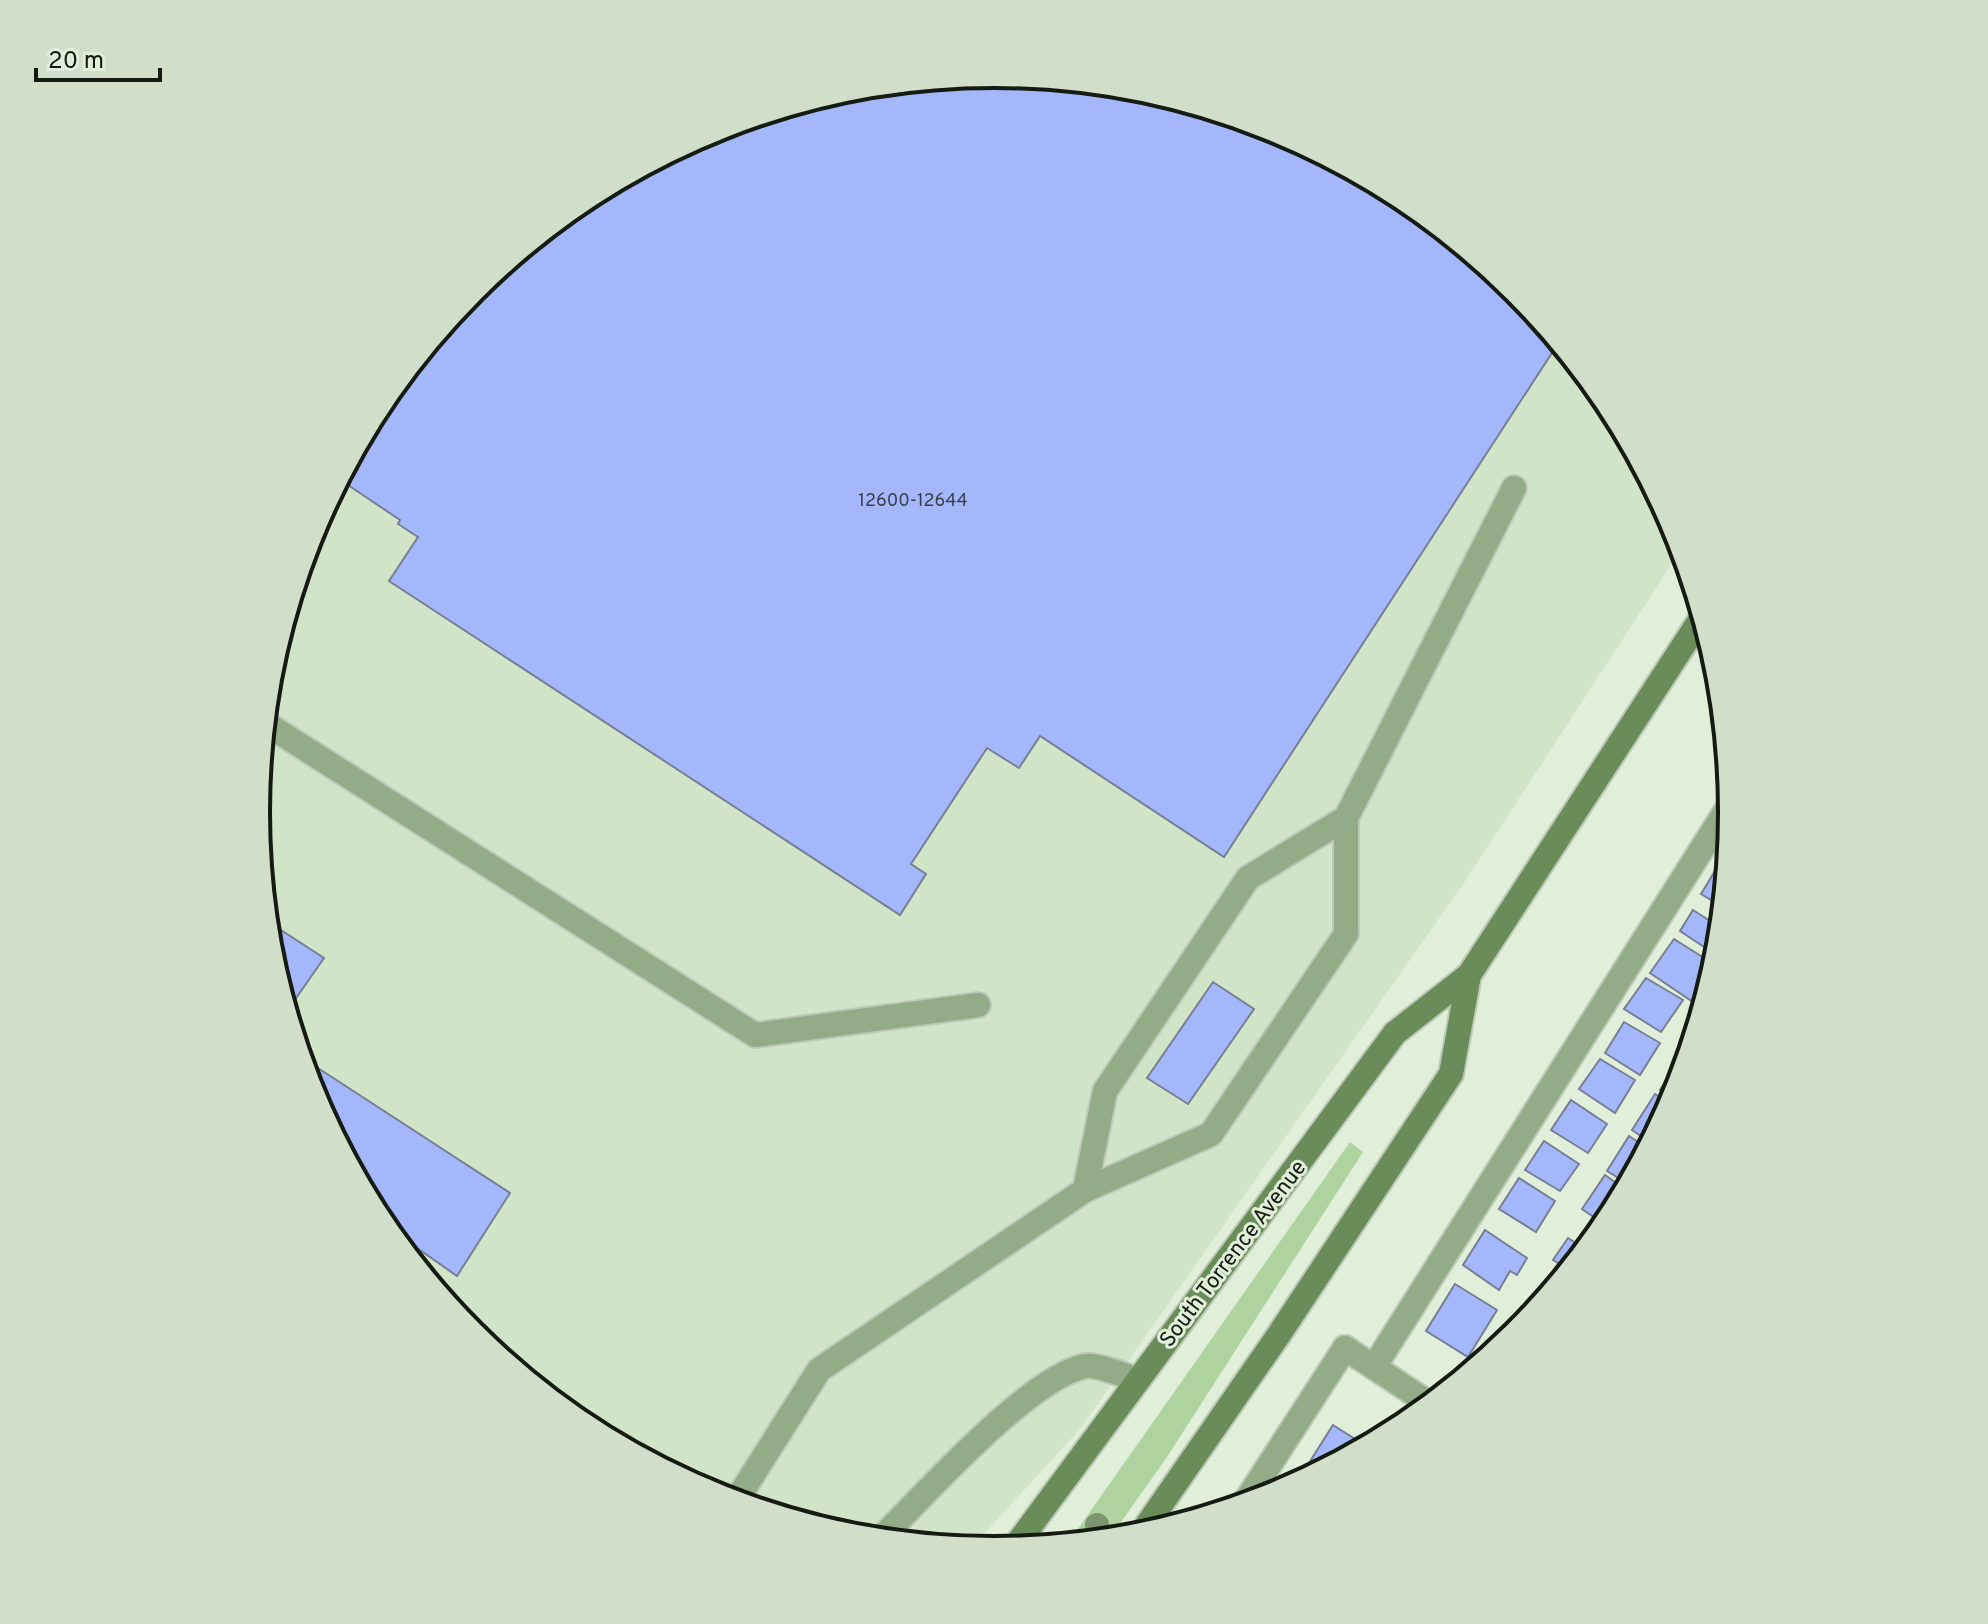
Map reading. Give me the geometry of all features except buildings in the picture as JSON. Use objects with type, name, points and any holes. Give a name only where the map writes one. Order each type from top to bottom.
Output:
[{"type":"main road","name":"South Torrence Avenue","points":[[1024,1535],[1395,1033],[1469,975],[1694,629]]},
{"type":"main road","name":"South Torrence Avenue","points":[[1152,1518],[1280,1333],[1451,1074],[1469,975]]},
{"type":"street","points":[[742,1491],[819,1370],[1085,1190],[1211,1134],[1346,934],[1346,818],[1514,488]]},
{"type":"street","points":[[275,729],[755,1035],[978,1005]]},
{"type":"street","points":[[1085,1190],[1105,1091],[1248,878],[1346,818]]},
{"type":"street","points":[[1374,1367],[1717,824]]},
{"type":"street","points":[[1255,1487],[1345,1348],[1420,1397]]},
{"type":"street","points":[[891,1529],[996,1427],[1051,1381],[1088,1365],[1138,1380]]},
{"type":"shaded area","points":[[994,88],[1089,94],[1181,113],[1271,143],[1356,185],[1435,238],[1471,268],[1538,335],[1596,410],[1643,492],[1673,561],[1466,880],[1081,1428],[982,1536],[899,1530],[853,1522],[761,1498],[717,1481],[632,1439],[553,1386],[482,1324],[420,1253],[367,1174],[325,1089],[308,1045],[284,953],[276,907],[270,812],[276,717],[295,625],[325,535],[367,450],[392,410],[450,335],[482,300],[524,262],[799,115],[853,102],[899,94]]},
{"type":"green space","points":[[1350,1142],[1363,1152],[1167,1457],[1119,1525],[1076,1531]]}]
